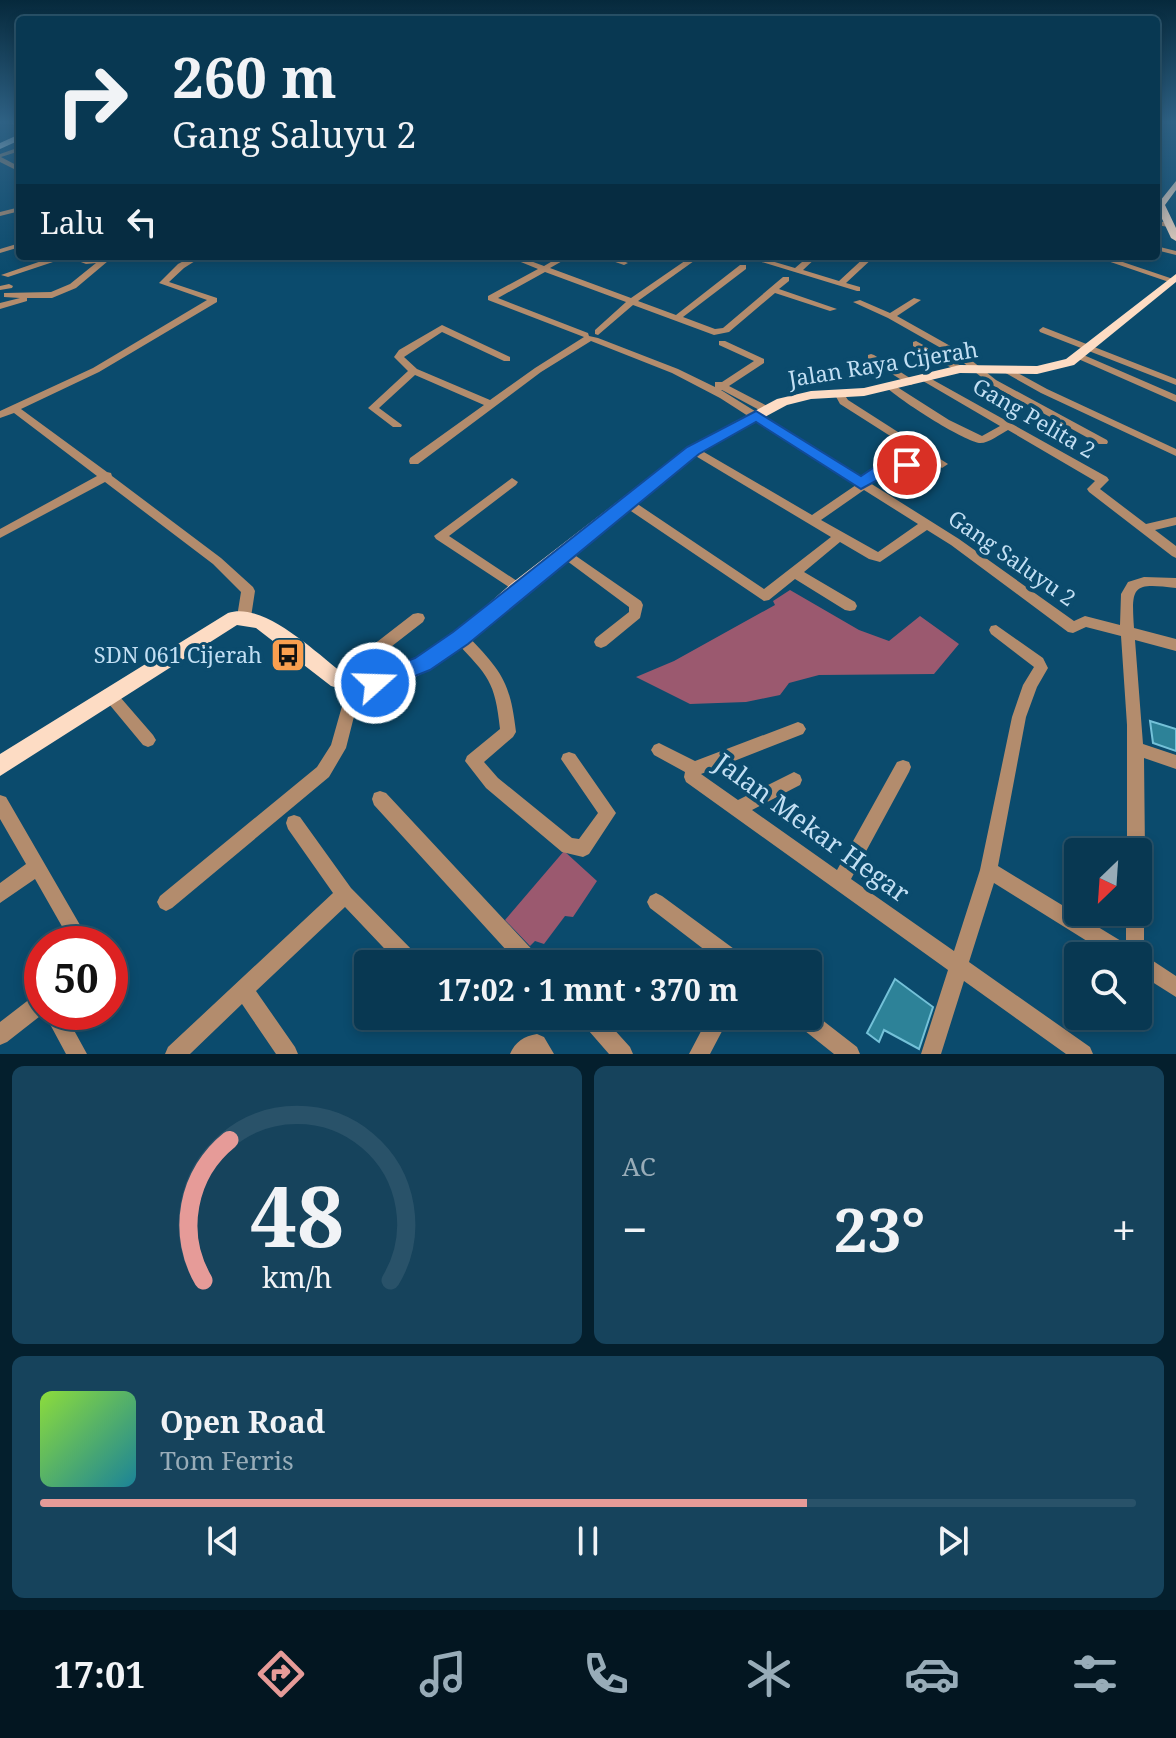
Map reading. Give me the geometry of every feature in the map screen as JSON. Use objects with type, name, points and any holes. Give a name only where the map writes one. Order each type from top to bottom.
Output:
[{"type":"main road","points":[[1176,184],[1171,196],[1160,205],[1176,238]]},
{"type":"main road","name":"Jalan Raya Cijerah","points":[[346,682],[394,678],[422,664],[461,638],[518,588],[693,450],[795,397],[891,387],[967,368],[1048,369],[1084,352],[1173,282]]},
{"type":"main road","points":[[0,766],[224,622],[244,617],[261,622],[346,682]]},
{"type":"street","points":[[1160,224],[1169,225]]},
{"type":"street","points":[[33,260],[27,262],[34,268]]},
{"type":"street","points":[[25,299],[1,305],[5,290],[3,275],[54,260]]},
{"type":"street","points":[[5,290],[52,295],[73,286],[105,260]]},
{"type":"street","points":[[182,260],[187,262]]},
{"type":"street","points":[[0,415],[96,370],[214,300],[163,284],[191,260]]},
{"type":"street","points":[[522,260],[677,318],[761,361],[718,388]]},
{"type":"street","points":[[545,268],[560,260]]},
{"type":"street","points":[[615,260],[624,263]]},
{"type":"street","points":[[414,461],[490,404],[593,335],[631,302],[691,260]]},
{"type":"street","points":[[762,260],[857,289]]},
{"type":"street","points":[[797,271],[809,260]]},
{"type":"street","points":[[840,284],[867,260]]},
{"type":"street","points":[[1109,260],[1173,282]]},
{"type":"street","points":[[677,318],[743,267]]},
{"type":"street","name":"Gang Saluyu 2","points":[[545,268],[498,294],[522,308],[718,388],[762,413],[862,484],[955,542],[1073,628],[1085,621],[1127,631]]},
{"type":"street","points":[[721,338],[786,279]]},
{"type":"street","points":[[774,290],[833,309]]},
{"type":"street","points":[[891,316],[917,300]]},
{"type":"street","points":[[857,302],[891,316],[958,354],[967,368]]},
{"type":"street","points":[[490,404],[414,371],[399,357],[402,352],[442,328],[507,359]]},
{"type":"street","points":[[1043,330],[1176,399]]},
{"type":"street","points":[[916,344],[967,368],[1103,442]]},
{"type":"street","points":[[1084,352],[1176,382]]},
{"type":"street","name":"Gang Pelita 2","points":[[871,357],[1008,426],[1103,480],[1093,489],[1176,553]]},
{"type":"street","points":[[1005,369],[1044,391],[1176,453]]},
{"type":"street","points":[[397,425],[373,408],[414,371]]},
{"type":"street","points":[[891,387],[945,422],[982,440],[1008,426]]},
{"type":"street","points":[[839,393],[844,402],[942,464]]},
{"type":"street","points":[[14,408],[107,476],[245,586],[248,597],[244,617]]},
{"type":"street","points":[[693,450],[880,557],[925,525]]},
{"type":"street","points":[[813,520],[882,470],[900,468],[925,453]]},
{"type":"street","points":[[0,534],[107,476]]},
{"type":"street","points":[[512,482],[440,537],[518,588]]},
{"type":"street","points":[[626,502],[764,596],[840,536]]},
{"type":"street","points":[[1146,528],[1176,521]]},
{"type":"street","points":[[563,552],[636,605],[635,614],[601,642]]},
{"type":"street","points":[[794,572],[850,606]]},
{"type":"street","points":[[1136,838],[1137,749],[1127,631],[1127,592],[1132,586],[1176,583]]},
{"type":"street","points":[[166,902],[323,772],[338,748],[346,682],[418,618]]},
{"type":"street","points":[[931,1054],[989,870],[1019,717],[1030,685],[1041,668],[1038,662],[996,630]]},
{"type":"street","points":[[1127,631],[1176,645]]},
{"type":"street","points":[[461,638],[499,679],[504,691],[508,732],[473,761],[492,783],[568,846],[583,848],[608,813],[569,759]]},
{"type":"street","points":[[109,694],[148,740]]},
{"type":"street","name":"Jalan Mekar Hegar","points":[[798,729],[694,769],[694,780],[841,880],[1083,1054]]},
{"type":"street","points":[[1137,749],[1176,762]]},
{"type":"street","points":[[659,750],[694,769]]},
{"type":"street","points":[[841,880],[903,767]]},
{"type":"street","points":[[737,809],[794,780]]},
{"type":"street","points":[[380,799],[519,950]]},
{"type":"street","points":[[0,803],[71,926]]},
{"type":"street","points":[[294,823],[345,894],[399,950]]},
{"type":"street","points":[[0,894],[37,867]]},
{"type":"street","points":[[989,870],[1105,942]]},
{"type":"street","points":[[175,1054],[345,894]]},
{"type":"street","points":[[656,902],[719,950]]},
{"type":"street","points":[[1152,971],[1176,987]]},
{"type":"street","points":[[244,991],[288,1054]]},
{"type":"street","points":[[0,1035],[24,1016]]},
{"type":"street","points":[[63,1030],[77,1054]]},
{"type":"street","points":[[602,1030],[623,1054]]},
{"type":"street","points":[[699,1054],[712,1030]]},
{"type":"street","points":[[820,1030],[850,1054]]},
{"type":"street","points":[[520,1054],[530,1045],[537,1044],[544,1054]]},
{"type":"shaded area","points":[[790,590],[859,630],[889,641],[920,616],[959,644],[934,674],[819,675],[789,683],[780,695],[746,702],[690,704],[636,677],[674,661],[775,605],[773,601]]},
{"type":"shaded area","points":[[564,851],[597,881],[573,917],[565,916],[544,944],[535,941],[530,946],[505,920]]},
{"type":"building","points":[[1150,721],[1176,729],[1176,751],[1153,743]]},
{"type":"building","points":[[895,979],[933,1007],[919,1049],[884,1030],[879,1042],[867,1033]]},
{"type":"place","name":"SDN 061 Cijerah","points":[[288,655]]},
{"type":"route","points":[[375,683],[394,678],[422,664],[461,638],[545,566],[693,450],[756,416],[861,484],[882,470],[907,465]]}]
